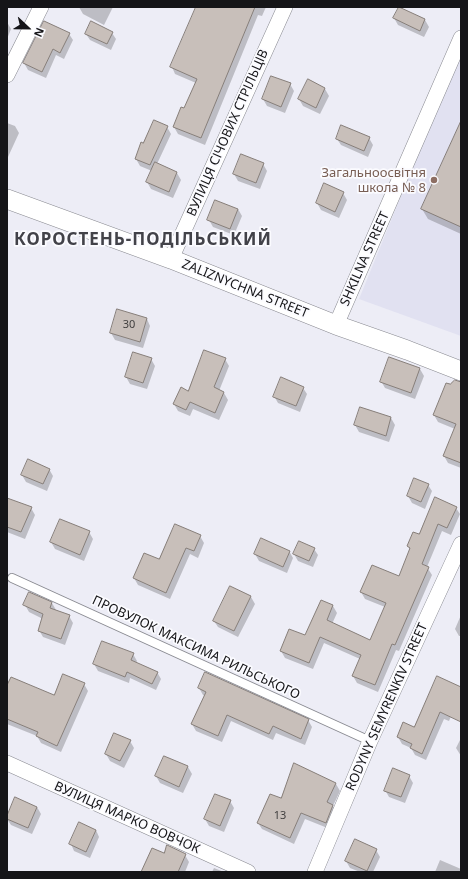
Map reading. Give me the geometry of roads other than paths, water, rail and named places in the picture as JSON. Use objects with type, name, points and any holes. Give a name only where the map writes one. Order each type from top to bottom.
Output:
[{"type":"street","points":[[7,75],[41,7]]},
{"type":"street","name":"ВУЛИЦЯ СІЧОВИХ СТРІЛЬЦІВ","points":[[172,259],[285,7]]},
{"type":"street","name":"SHKILNA STREET","points":[[336,325],[461,38]]},
{"type":"street","name":"ZALIZNYCHNA STREET","points":[[7,199],[172,259],[336,325],[408,350],[461,371]]},
{"type":"street","name":"RODYNY SEMYRENKIV STREET","points":[[315,872],[370,741],[461,544]]},
{"type":"street","name":"ВУЛИЦЯ МАРКО ВОВЧОК","points":[[7,763],[248,872]]},
{"type":"lane","name":"ПРОВУЛОК МАКСИМА РИЛЬСЬКОГО","points":[[12,578],[370,741]]},
{"type":"place","name":"Загальноосвітня школа № 8","points":[[434,180]]},
{"type":"district","name":"КОРОСТЕНЬ-ПОДІЛЬСЬКИЙ","points":[[143,240]]}]
